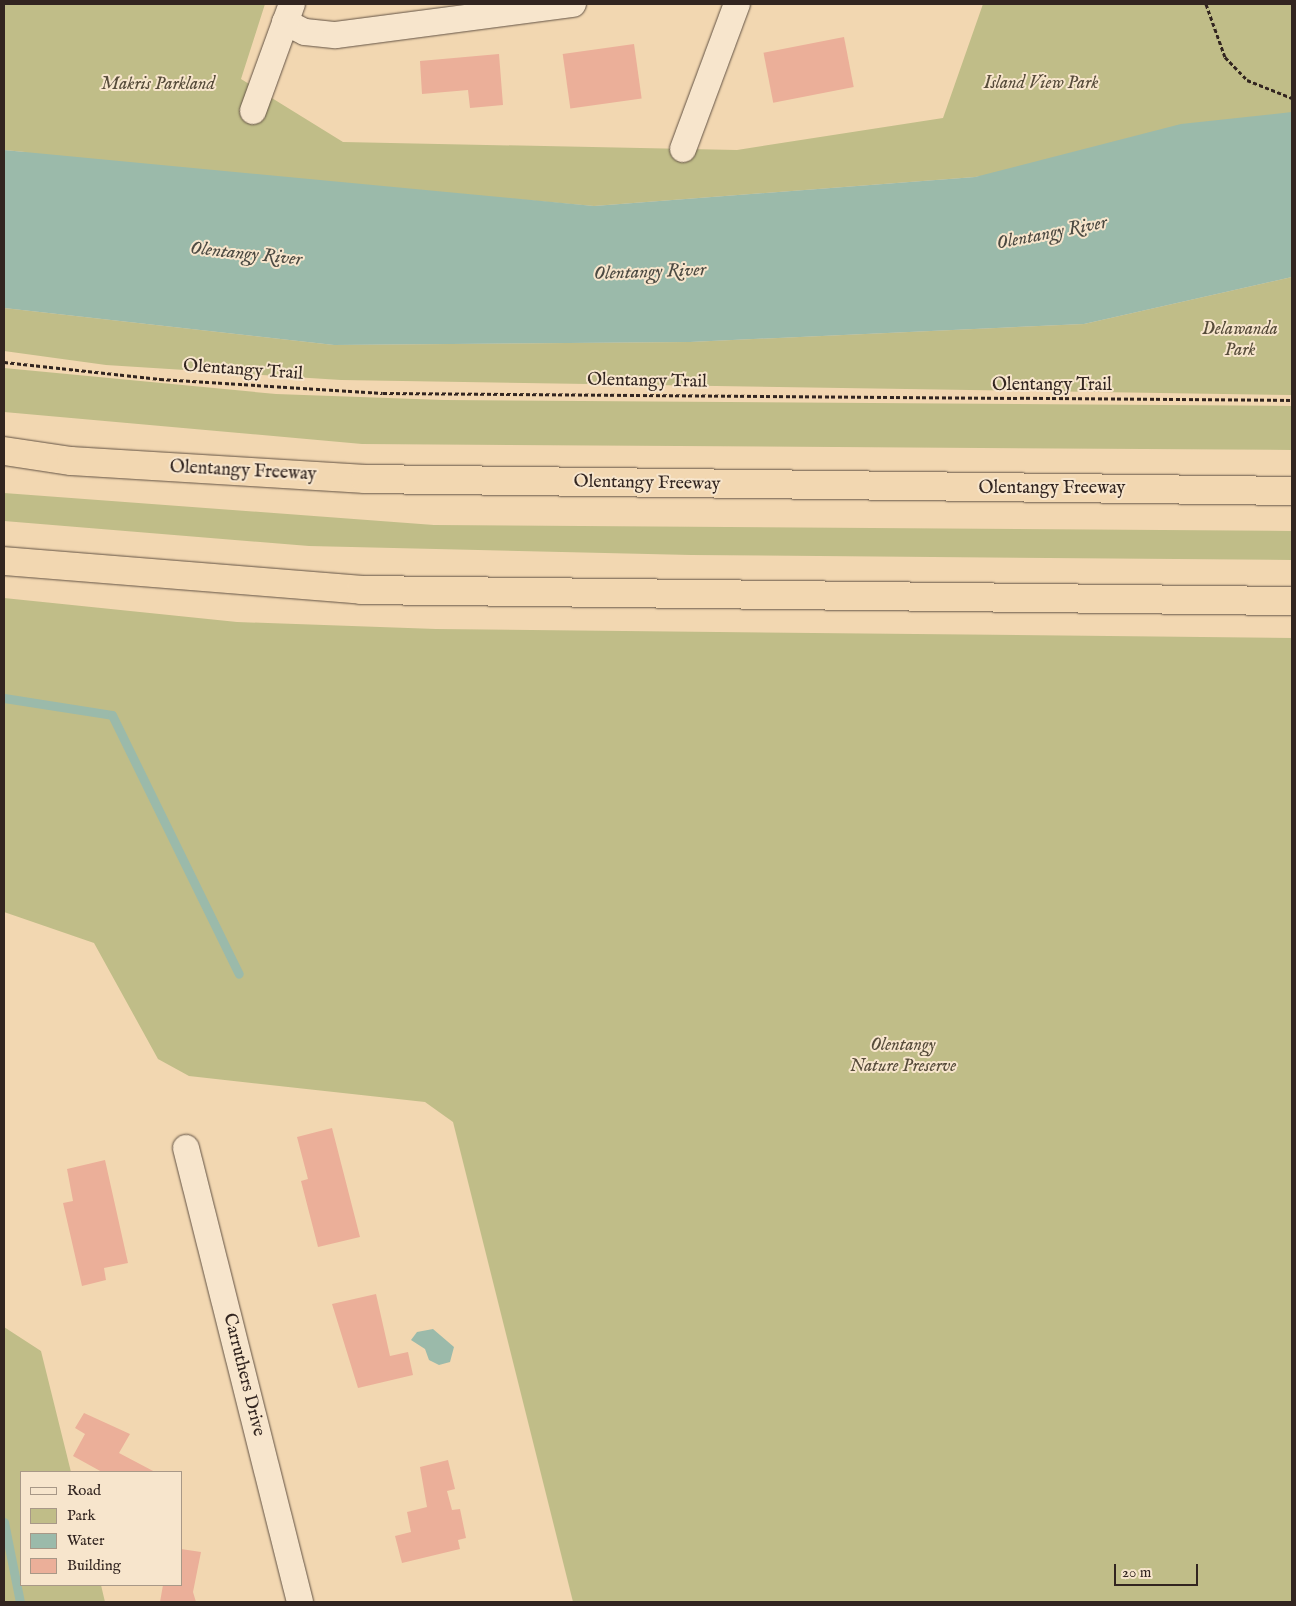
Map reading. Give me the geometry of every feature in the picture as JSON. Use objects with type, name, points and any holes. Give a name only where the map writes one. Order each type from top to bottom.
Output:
[{"type":"highway","name":"Olentangy Freeway","points":[[4,451],[71,460],[365,479],[1292,491]]},
{"type":"highway","points":[[4,561],[360,590],[1292,601]]},
{"type":"street","points":[[253,111],[288,13],[305,32],[336,35],[573,4]]},
{"type":"street","points":[[683,149],[737,4]]},
{"type":"street","name":"Carruthers Drive","points":[[186,1148],[300,1602]]},
{"type":"path","points":[[1206,4],[1226,58],[1247,80],[1292,98]]},
{"type":"path","name":"Olentangy Trail","points":[[4,362],[160,379],[383,393],[1292,400]]},
{"type":"green space","points":[[4,4],[265,4],[241,79],[343,142],[737,150],[943,118],[983,4],[1292,4],[1292,123],[975,177],[594,206],[24,156],[25,152],[4,150]]},
{"type":"green space","name":"Delawanda Park","points":[[1292,277],[1292,395],[341,380],[106,365],[4,351],[4,308],[334,345],[690,342],[1084,324]]},
{"type":"green space","points":[[4,368],[276,394],[444,400],[1292,406],[1292,450],[362,444],[4,412]]},
{"type":"green space","points":[[4,493],[434,525],[1292,531],[1292,560],[691,555],[309,546],[4,521]]},
{"type":"green space","name":"Olentangy Nature Preserve","points":[[4,598],[237,622],[436,629],[1292,638],[1292,1602],[573,1602],[453,1122],[425,1102],[189,1076],[158,1059],[94,943],[4,912]]},
{"type":"green space","points":[[4,1327],[41,1351],[71,1471],[20,1471],[20,1586],[101,1586],[105,1602],[4,1602]]},
{"type":"water","name":"Olentangy River","points":[[1292,112],[1292,277],[1084,324],[690,342],[334,345],[4,308],[4,150],[594,206],[975,177],[1181,124]]},
{"type":"water","points":[[433,1329],[454,1347],[450,1362],[439,1365],[429,1360],[425,1349],[411,1340],[417,1332]]},
{"type":"building","points":[[844,37],[854,87],[773,103],[764,53]]},
{"type":"building","points":[[634,44],[642,98],[570,108],[563,54]]},
{"type":"building","points":[[499,54],[503,105],[470,108],[468,90],[422,94],[420,61]]},
{"type":"building","points":[[332,1128],[360,1237],[318,1247],[301,1181],[308,1179],[297,1137]]},
{"type":"building","points":[[105,1160],[128,1263],[104,1268],[106,1280],[82,1286],[63,1203],[73,1201],[67,1169]]},
{"type":"building","points":[[376,1294],[390,1356],[408,1352],[413,1375],[358,1388],[332,1304]]},
{"type":"building","points":[[84,1413],[130,1434],[119,1453],[153,1471],[100,1471],[73,1456],[85,1434],[75,1428]]},
{"type":"building","points":[[448,1460],[455,1489],[447,1491],[452,1510],[460,1509],[466,1538],[458,1540],[460,1549],[402,1563],[395,1536],[411,1532],[407,1512],[427,1507],[420,1467]]},
{"type":"building","points":[[182,1549],[201,1552],[193,1592],[196,1602],[160,1602],[163,1586],[182,1586]]},
{"type":"waterway","points":[[4,698],[112,715],[239,974]]},
{"type":"waterway","points":[[4,1522],[20,1602]]},
{"type":"park label","name":"Island View Park","points":[[1041,84]]},
{"type":"park label","name":"Makris Parkland","points":[[158,85]]}]
